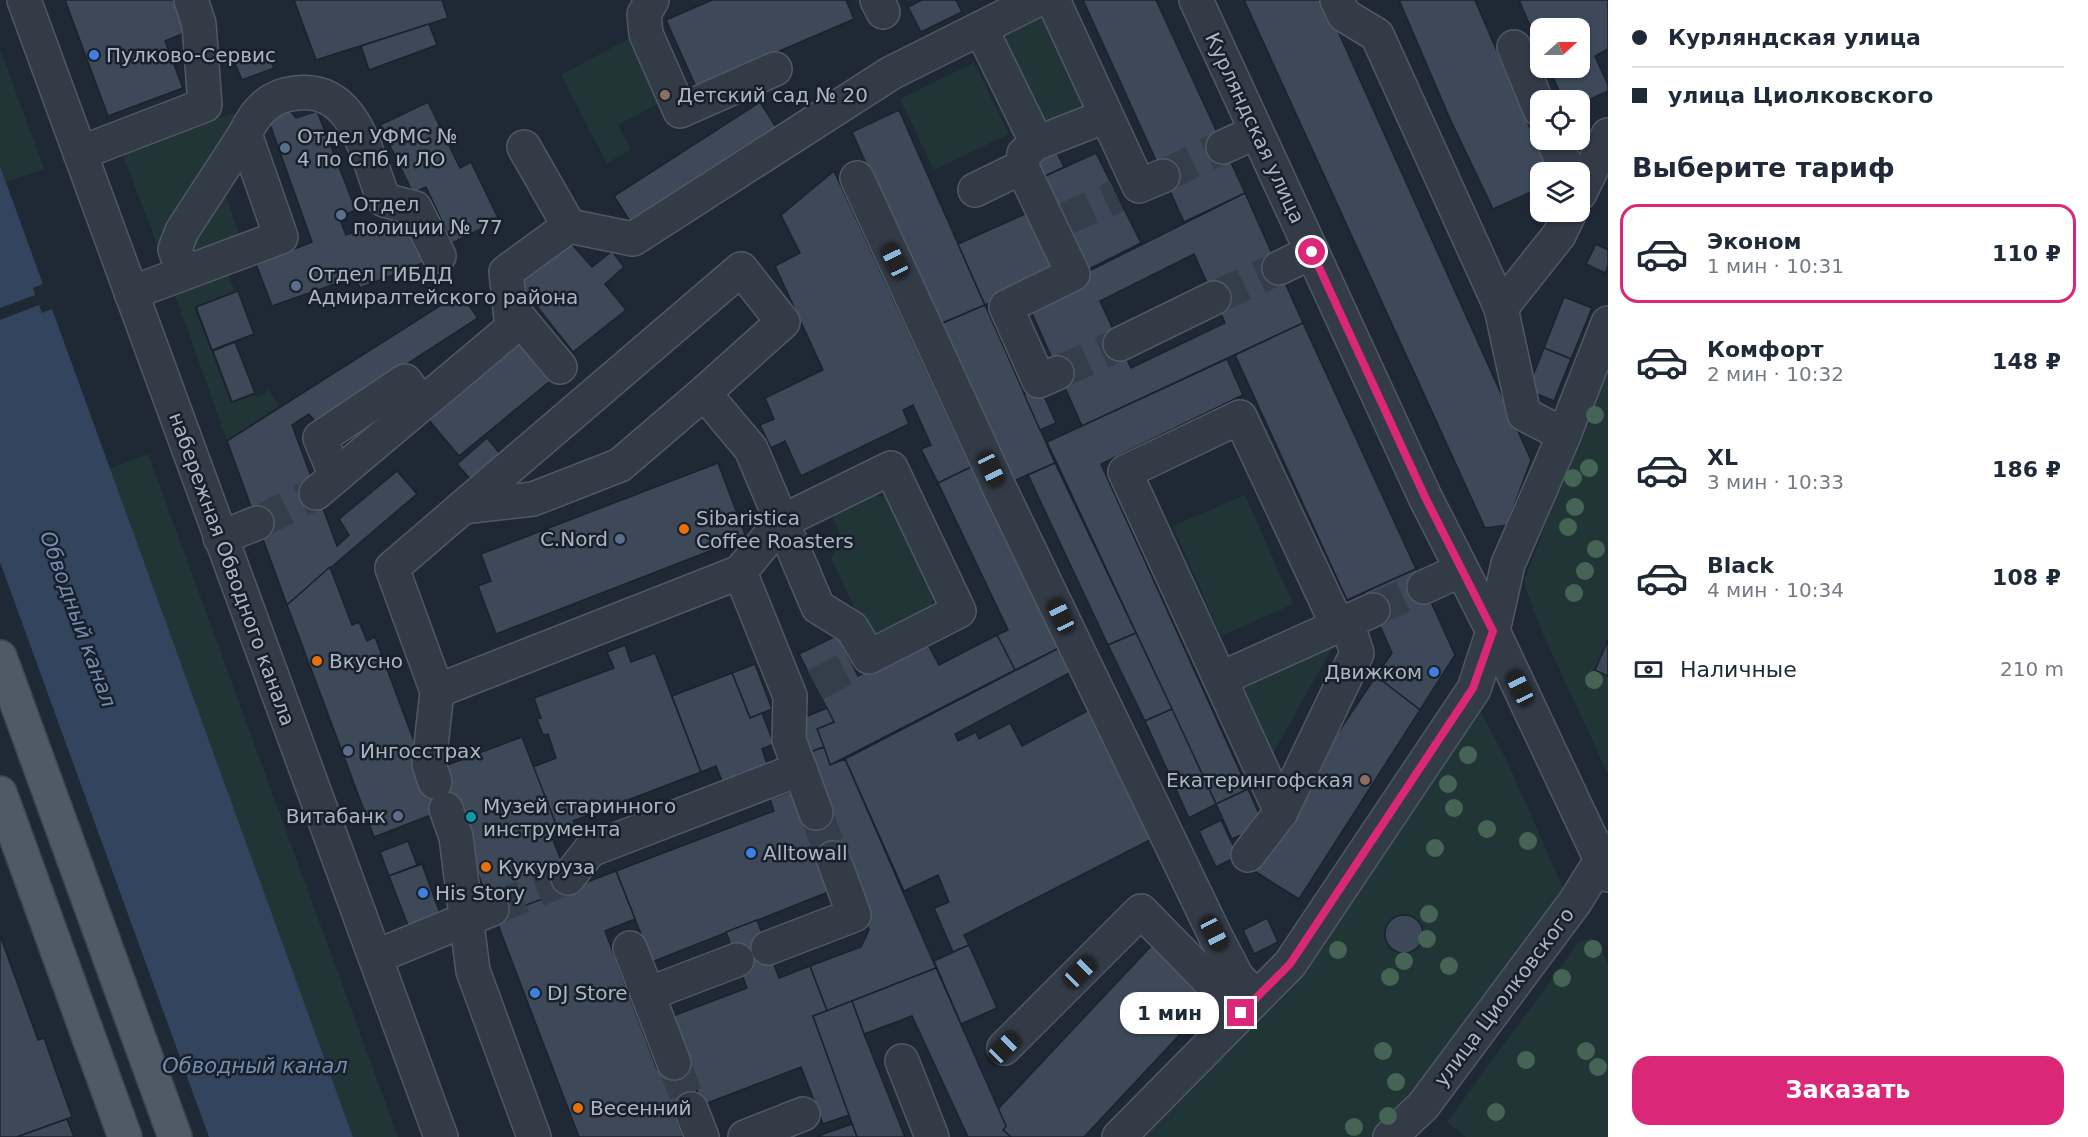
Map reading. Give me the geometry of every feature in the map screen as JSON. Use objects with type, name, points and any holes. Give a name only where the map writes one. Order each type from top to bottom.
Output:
[{"type":"main road","points":[[0,657],[175,1137]]},
{"type":"main road","points":[[0,793],[125,1137]]},
{"type":"street","name":"набережная Обводного канала","points":[[24,0],[441,1137]]},
{"type":"street","points":[[652,0],[644,14],[646,34],[680,111],[775,69]]},
{"type":"street","points":[[326,485],[512,328],[506,272],[569,226],[633,239],[891,73],[1037,0]]},
{"type":"street","points":[[1053,0],[1139,186]]},
{"type":"street","name":"Курляндская улица","points":[[1196,0],[1461,570],[1606,861]]},
{"type":"street","points":[[1337,0],[1344,15],[1377,35],[1501,308],[1524,414],[1564,435]]},
{"type":"street","points":[[80,153],[205,105],[200,8]]},
{"type":"street","points":[[981,29],[1073,273],[1006,307],[1039,381],[1057,373]]},
{"type":"street","points":[[1514,47],[1532,90]]},
{"type":"street","points":[[183,273],[176,249],[182,231],[245,134],[256,112],[269,100],[286,94],[304,92],[322,94],[338,101],[350,116],[384,200],[415,208],[439,256]]},
{"type":"street","points":[[975,190],[1030,155],[1106,116]]},
{"type":"street","points":[[1223,147],[1256,132]]},
{"type":"street","points":[[131,293],[281,237],[245,134]]},
{"type":"street","points":[[1590,163],[1608,135]]},
{"type":"street","points":[[524,147],[569,226]]},
{"type":"street","points":[[857,178],[1000,489],[1214,933],[1238,977],[1248,1005]]},
{"type":"street","points":[[1501,308],[1559,236],[1565,222]]},
{"type":"street","points":[[1279,268],[1312,252]]},
{"type":"street","points":[[463,507],[533,499],[620,465],[783,322],[741,269],[463,507],[392,568],[437,692],[429,764],[456,837],[480,914],[473,971],[534,1137]]},
{"type":"street","points":[[1120,344],[1214,298]]},
{"type":"street","points":[[510,307],[560,367]]},
{"type":"street","points":[[1119,1137],[1290,964],[1473,688],[1493,631],[1508,564],[1564,435],[1608,323]]},
{"type":"street","points":[[437,692],[740,572],[781,522],[891,468],[959,611],[861,661],[852,628],[818,607],[781,522],[751,449],[704,393]]},
{"type":"street","points":[[1248,855],[1281,812],[1357,653],[1353,619],[1240,417],[1125,472],[1281,812]]},
{"type":"street","points":[[220,538],[257,523]]},
{"type":"street","points":[[1424,587],[1461,570]]},
{"type":"street","points":[[740,572],[802,690],[789,740],[816,813]]},
{"type":"street","points":[[1220,679],[1353,619]]},
{"type":"street","points":[[568,878],[590,850],[800,769]]},
{"type":"street","points":[[768,948],[854,915],[833,858]]},
{"type":"street","name":"улица Циолковского","points":[[1394,1136],[1423,1106],[1606,861]]},
{"type":"street","points":[[1004,1048],[1141,911],[1248,1005]]},
{"type":"street","points":[[375,957],[480,914]]},
{"type":"street","points":[[630,948],[674,1063]]},
{"type":"street","points":[[648,994],[737,960]]},
{"type":"street","points":[[902,1060],[932,1137]]},
{"type":"street","points":[[745,1137],[803,1114]]},
{"type":"green space","points":[[1043,8],[1093,107],[1044,132],[994,33]]},
{"type":"green space","points":[[628,39],[661,102],[618,125],[631,150],[607,163],[561,75]]},
{"type":"green space","points":[[0,49],[44,169],[6,182],[0,166]]},
{"type":"green space","points":[[974,63],[1009,134],[934,170],[900,99]]},
{"type":"green space","points":[[233,113],[239,128],[162,257],[123,155]]},
{"type":"green space","points":[[222,185],[240,237],[195,253],[190,250]]},
{"type":"green space","points":[[227,273],[235,291],[194,307],[231,403],[255,395],[257,397],[269,390],[279,406],[227,440],[173,289]]},
{"type":"green space","points":[[1608,361],[1608,774],[1544,636],[1525,587],[1525,579]]},
{"type":"green space","points":[[148,454],[398,1137],[353,1137],[109,469]]},
{"type":"green space","points":[[875,495],[887,497],[935,591],[932,602],[920,619],[902,630],[871,643],[831,558],[842,539],[832,515]]},
{"type":"green space","points":[[1245,495],[1293,604],[1221,636],[1173,526]]},
{"type":"green space","points":[[1332,648],[1272,755],[1244,688]]},
{"type":"green space","points":[[1479,709],[1507,761],[1563,888],[1417,1092],[1372,1137],[1138,1137]]},
{"type":"green space","points":[[1589,939],[1597,940],[1608,964],[1608,1137],[1466,1137],[1447,1122],[1579,942]]},
{"type":"water","name":"Обводный канал","points":[[0,166],[353,1137],[209,1137],[0,562]]},
{"type":"pier","points":[[43,284],[52,309],[42,313],[39,305],[0,320],[0,308],[35,295],[33,288]]},
{"type":"building","points":[[65,0],[178,0],[189,31],[165,41],[183,88],[108,116]]},
{"type":"building","points":[[294,0],[442,0],[448,18],[316,60]]},
{"type":"building","points":[[712,0],[846,0],[854,19],[696,87],[666,20]]},
{"type":"building","points":[[922,0],[956,0],[962,12],[921,32],[908,7]]},
{"type":"building","points":[[1083,0],[1156,0],[1245,193],[1184,222]]},
{"type":"building","points":[[1244,0],[1324,0],[1531,460],[1507,525],[1485,528]]},
{"type":"building","points":[[1399,0],[1475,0],[1530,128],[1530,150],[1540,150],[1545,162],[1530,162],[1530,192],[1493,209],[1450,119]]},
{"type":"building","points":[[1519,0],[1608,0],[1608,49],[1595,56],[1608,85],[1608,91],[1590,99],[1590,90],[1559,90],[1553,78],[1590,78],[1590,18],[1530,18],[1530,26]]},
{"type":"building","points":[[429,24],[437,45],[369,70],[361,46]]},
{"type":"building","points":[[266,49],[274,68],[242,80],[234,61]]},
{"type":"building","points":[[428,102],[460,168],[471,162],[499,220],[452,243],[426,187],[413,193],[380,125]]},
{"type":"building","points":[[760,102],[777,129],[631,223],[614,196]]},
{"type":"building","points":[[279,107],[287,107],[296,118],[317,111],[356,210],[339,217],[346,235],[408,212],[428,261],[360,288],[355,277],[272,306],[256,264],[312,242],[271,127],[266,129]]},
{"type":"building","points":[[899,110],[985,305],[938,325],[852,132]]},
{"type":"building","points":[[1054,147],[1064,167],[1041,178],[1032,158]]},
{"type":"building","points":[[1096,153],[1141,243],[1085,271],[1041,178]]},
{"type":"building","points":[[834,171],[971,467],[938,483],[921,449],[931,445],[913,405],[903,410],[909,424],[801,476],[785,441],[771,448],[760,425],[774,419],[765,398],[823,370],[775,266],[800,253],[781,215]]},
{"type":"building","points":[[1245,193],[1303,323],[1082,426],[1027,302]],"holes":[[[1194,254],[1225,323],[1131,368],[1100,301]]]},
{"type":"building","points":[[1034,210],[1060,267],[985,305],[958,244]]},
{"type":"building","points":[[569,241],[592,267],[612,251],[624,267],[605,284],[626,310],[573,352],[517,281]]},
{"type":"building","points":[[1596,244],[1608,250],[1608,266],[1605,273],[1586,264]]},
{"type":"building","points":[[238,291],[254,334],[212,350],[196,307]]},
{"type":"building","points":[[460,293],[478,318],[316,423],[309,414],[292,425],[337,546],[349,535],[339,519],[397,471],[417,494],[287,605],[227,441]]},
{"type":"building","points":[[1564,297],[1592,308],[1571,359],[1544,348]]},
{"type":"building","points":[[985,305],[1055,463],[1011,482],[938,325]]},
{"type":"building","points":[[1303,323],[1416,569],[1347,600],[1235,355]]},
{"type":"building","points":[[518,335],[554,378],[459,456],[423,413]]},
{"type":"building","points":[[235,342],[255,393],[232,402],[213,351]]},
{"type":"building","points":[[1544,348],[1571,359],[1554,401],[1527,390]]},
{"type":"building","points":[[1227,359],[1243,395],[1101,464],[1248,789],[1216,804],[1047,442]]},
{"type":"building","points":[[1040,387],[1056,423],[1040,430],[1024,394]]},
{"type":"building","points":[[487,438],[502,456],[473,482],[457,464]]},
{"type":"building","points":[[718,463],[746,537],[496,634],[478,586],[491,581],[481,554]]},
{"type":"building","points":[[1055,463],[1136,633],[1108,645],[1028,475]]},
{"type":"building","points":[[971,467],[1059,648],[1015,670],[997,635],[1008,630],[938,483]]},
{"type":"building","points":[[330,567],[352,625],[359,622],[367,641],[375,637],[430,784],[452,807],[374,837],[287,605]]},
{"type":"building","points":[[1416,569],[1455,655],[1420,710],[1376,676],[1392,653],[1365,592]]},
{"type":"building","points":[[1136,633],[1172,709],[1145,721],[1108,645]]},
{"type":"building","points":[[838,635],[858,676],[926,641],[939,665],[997,635],[1015,670],[830,765],[817,729],[834,722],[799,654]]},
{"type":"building","points":[[1608,640],[1608,676],[1595,670]]},
{"type":"building","points":[[625,645],[631,662],[655,653],[701,772],[573,821],[577,831],[561,838],[533,767],[556,758],[548,734],[543,735],[537,719],[541,718],[534,698],[614,668],[607,652]]},
{"type":"building","points":[[1059,648],[1071,672],[955,734],[958,741],[976,732],[979,739],[1010,723],[1022,746],[1089,710],[1152,839],[964,935],[969,945],[953,952],[934,908],[949,902],[938,875],[904,891],[845,759]]},
{"type":"building","points":[[755,664],[772,709],[750,718],[732,673]]},
{"type":"building","points":[[732,673],[750,718],[762,713],[774,744],[762,749],[767,764],[722,781],[716,766],[701,772],[672,696]]},
{"type":"building","points":[[1376,676],[1420,710],[1299,899],[1248,867]]},
{"type":"building","points":[[827,708],[834,722],[817,729],[824,747],[810,752],[798,720]]},
{"type":"building","points":[[1172,709],[1216,804],[1189,818],[1145,721]]},
{"type":"building","points":[[522,737],[557,827],[549,830],[572,888],[495,917],[437,769]]},
{"type":"building","points":[[824,747],[830,765],[845,759],[936,968],[827,1011],[810,966],[861,947],[869,930],[858,899],[825,862],[808,816],[805,754]]},
{"type":"building","points":[[1248,789],[1264,825],[1232,839],[1216,804]]},
{"type":"building","points":[[793,791],[802,801],[836,889],[652,962],[616,871],[774,811],[770,799]]},
{"type":"building","points":[[1221,820],[1238,856],[1216,867],[1199,831]]},
{"type":"building","points":[[408,841],[417,865],[389,876],[380,852]]},
{"type":"building","points":[[422,864],[441,916],[409,928],[389,876]]},
{"type":"building","points":[[616,871],[635,919],[605,931],[657,1069],[685,1059],[702,1105],[675,1115],[683,1137],[579,1137],[495,917]]},
{"type":"building","points":[[1404,915],[1418,920],[1423,934],[1418,948],[1404,953],[1390,948],[1385,934],[1390,920]]},
{"type":"building","points":[[1267,918],[1278,942],[1254,954],[1243,930]]},
{"type":"building","points":[[757,920],[779,978],[810,966],[827,1011],[813,1016],[849,1115],[823,1124],[801,1067],[702,1105],[670,1017],[747,988],[726,932]]},
{"type":"building","points":[[0,935],[38,1040],[44,1038],[72,1117],[17,1137],[0,1137]]},
{"type":"building","points":[[1155,942],[1214,998],[1084,1137],[1011,1137],[1003,1130],[1006,1126],[998,1109]]},
{"type":"building","points":[[969,945],[997,1008],[961,1024],[934,961]]},
{"type":"building","points":[[936,968],[1006,1126],[1003,1130],[1011,1137],[968,1137],[912,1016],[864,1034],[852,1001]]},
{"type":"building","points":[[852,1001],[905,1137],[857,1137],[813,1016]]},
{"type":"building","points":[[67,1119],[74,1137],[17,1137]]},
{"type":"building","points":[[852,1124],[857,1137],[817,1137],[826,1133]]},
{"type":"tunnel","points":[[1163,176],[1223,147]]},
{"type":"tunnel","points":[[1061,221],[1117,196]]},
{"type":"tunnel","points":[[1214,298],[1279,268]]},
{"type":"tunnel","points":[[1057,373],[1120,344]]},
{"type":"tunnel","points":[[257,523],[316,493]]},
{"type":"tunnel","points":[[1373,610],[1424,587]]},
{"type":"tunnel","points":[[815,685],[853,665]]},
{"type":"tunnel","points":[[816,813],[833,858]]},
{"type":"tunnel","points":[[492,909],[568,878]]},
{"type":"tunnel","points":[[674,1063],[691,1109]]},
{"type":"place","name":"Пулково-Сервис","points":[[94,55]]},
{"type":"place","name":"Детский сад № 20","points":[[665,95]]},
{"type":"place","name":"Отдел УФМС № 4 по СПб и ЛО","points":[[285,148]]},
{"type":"place","name":"Отдел полиции № 77","points":[[341,215]]},
{"type":"place","name":"Отдел ГИБДД Адмиралтейского района","points":[[296,286]]},
{"type":"place","name":"Sibaristica Coffee Roasters","points":[[684,529]]},
{"type":"place","name":"C.Nord","points":[[620,539]]},
{"type":"place","name":"Вкусно","points":[[317,661]]},
{"type":"place","name":"Движком","points":[[1434,672]]},
{"type":"place","name":"Ингосстрах","points":[[348,751]]},
{"type":"place","name":"Екатерингофская","points":[[1365,780]]},
{"type":"place","name":"Витабанк","points":[[398,816]]},
{"type":"place","name":"Музей старинного инструмента","points":[[471,817]]},
{"type":"place","name":"Alltowall","points":[[751,853]]},
{"type":"place","name":"Кукуруза","points":[[486,867]]},
{"type":"place","name":"His Story","points":[[423,893]]},
{"type":"place","name":"DJ Store","points":[[535,993]]},
{"type":"place","name":"Весенний","points":[[578,1108]]},
{"type":"route","points":[[1241,1013],[1290,964],[1473,688],[1493,631],[1425,497],[1312,252]]}]
